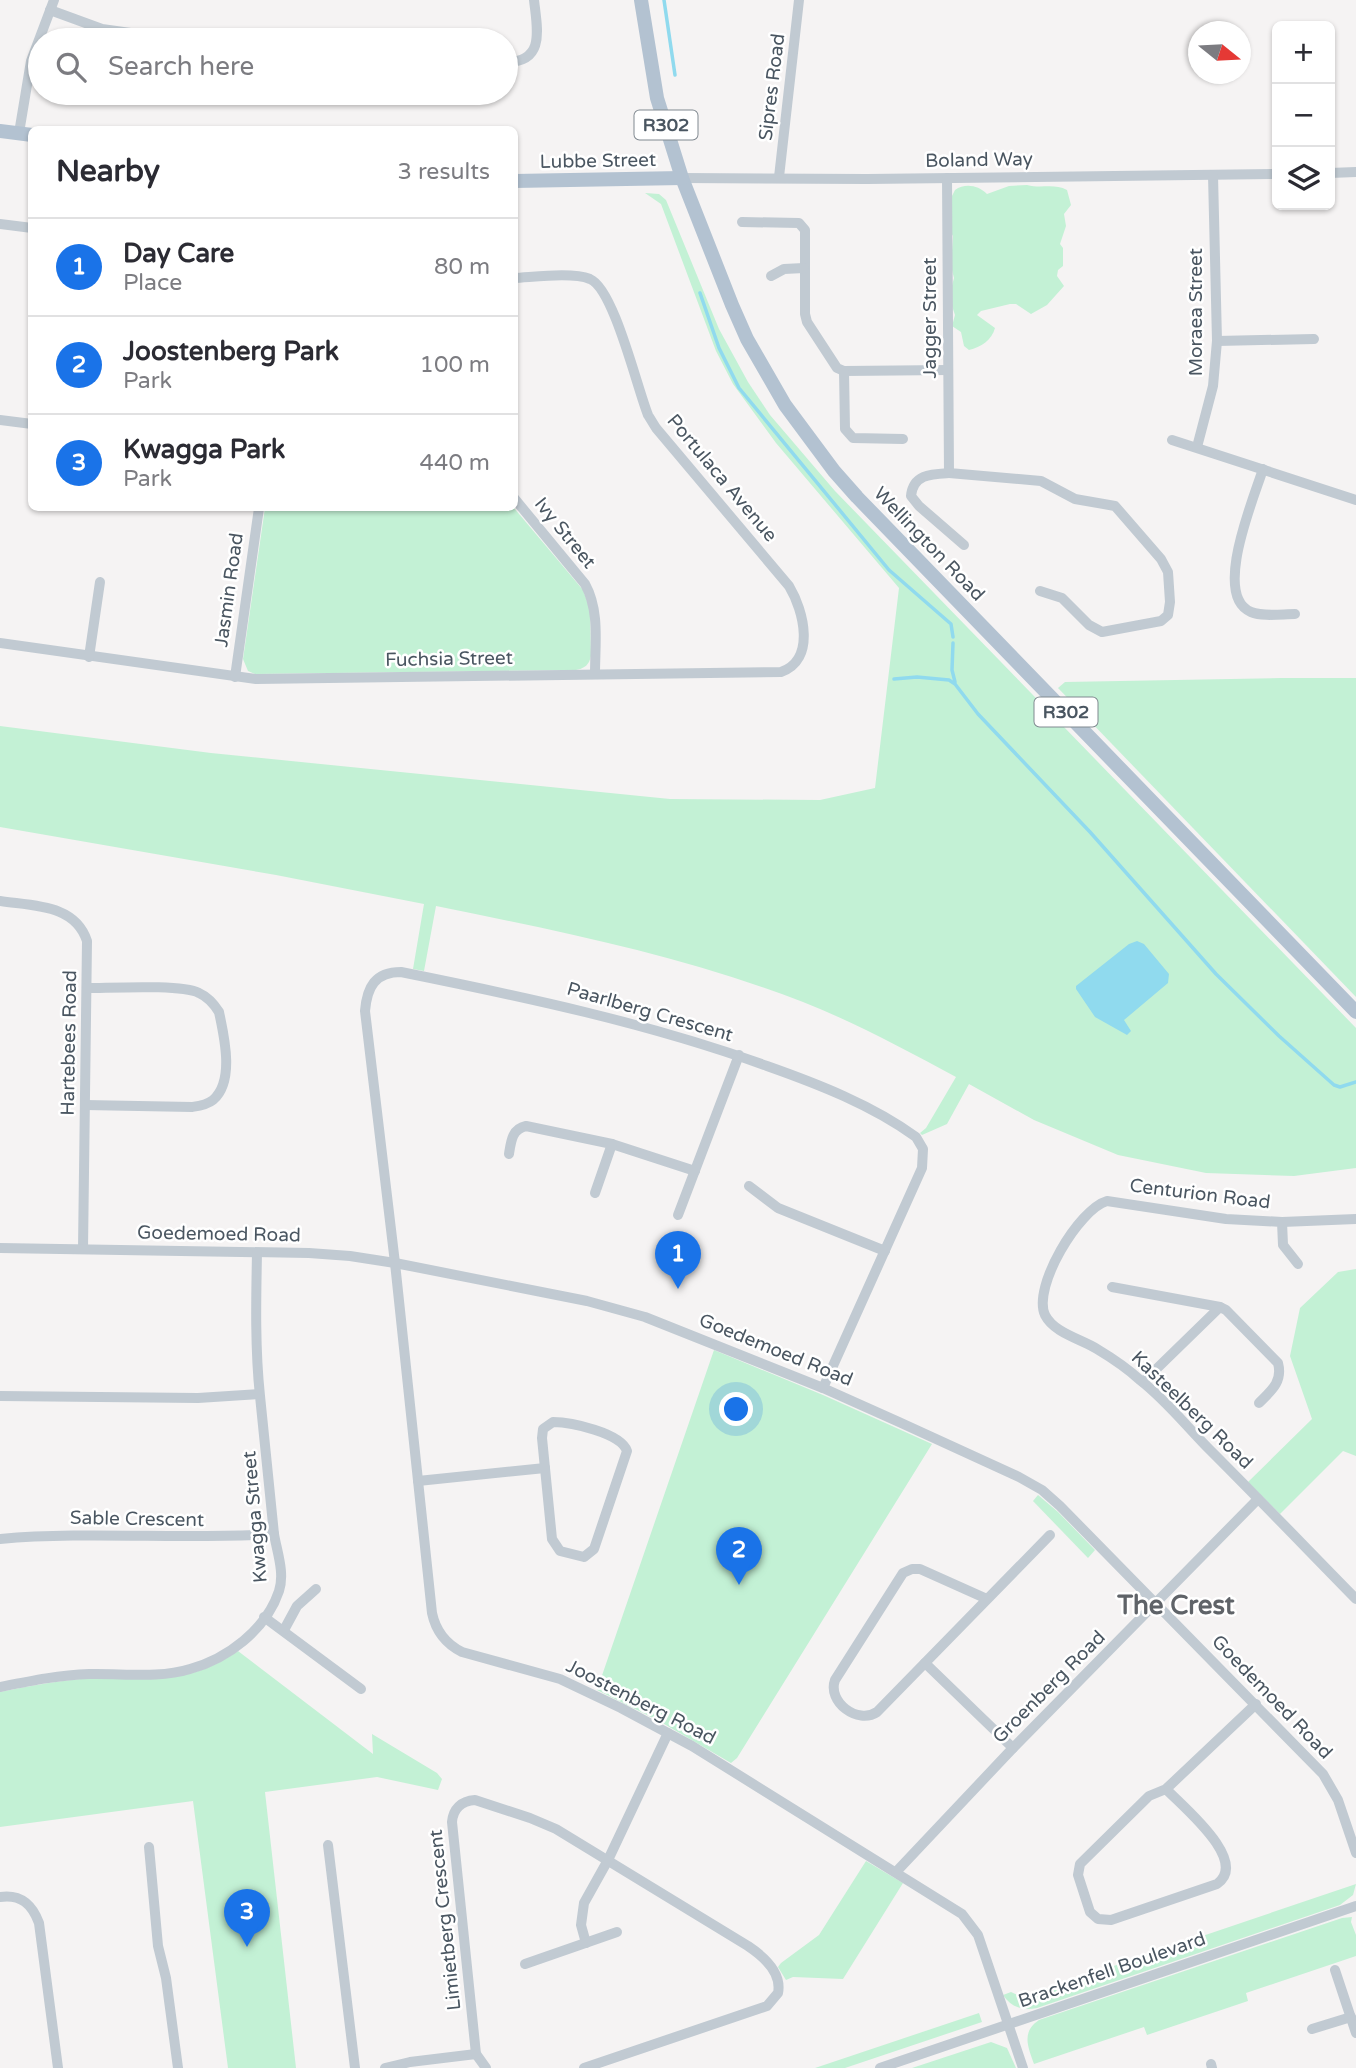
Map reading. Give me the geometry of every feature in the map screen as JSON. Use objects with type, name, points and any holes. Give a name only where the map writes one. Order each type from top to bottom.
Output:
[{"type":"main road","name":"Wellington Road","points":[[641,0],[657,98],[682,178],[747,340],[785,405],[834,471],[923,566],[1356,1012]]},
{"type":"main road","points":[[0,131],[25,134]]},
{"type":"main road","name":"Lubbe Street","points":[[518,181],[682,178]]},
{"type":"street","points":[[518,60],[523,59],[535,47],[537,37],[534,0]]},
{"type":"street","name":"Sipres Road","points":[[779,177],[799,0]]},
{"type":"street","points":[[43,28],[52,5],[100,28]]},
{"type":"street","points":[[25,134],[28,98]]},
{"type":"street","points":[[1335,173],[1356,172]]},
{"type":"street","name":"Moraea Street","points":[[1197,447],[1213,387],[1216,341],[1213,174]]},
{"type":"street","name":"Boland Way","points":[[682,178],[1272,174]]},
{"type":"street","name":"Jagger Street","points":[[947,178],[950,473]]},
{"type":"street","points":[[742,222],[803,225],[807,322],[833,365],[844,371],[948,370]]},
{"type":"street","points":[[0,223],[28,227]]},
{"type":"street","points":[[771,276],[784,269],[803,268]]},
{"type":"street","name":"Portulaca Avenue","points":[[518,278],[581,276],[596,282],[601,288],[613,312],[648,415],[656,428],[789,586],[797,600],[800,608],[802,653]]},
{"type":"street","points":[[1216,341],[1314,339]]},
{"type":"street","points":[[844,371],[845,429],[848,434],[853,438],[904,439]]},
{"type":"street","points":[[0,419],[28,423]]},
{"type":"street","points":[[1172,440],[1356,500]]},
{"type":"street","points":[[1263,469],[1238,547],[1235,564],[1236,596],[1250,612],[1295,614]]},
{"type":"street","points":[[964,545],[911,496],[913,485],[923,477],[950,473],[1041,481],[1074,499],[1115,506],[1161,559],[1168,572],[1171,587],[1168,615],[1161,621],[1102,632],[1089,625],[1062,598],[1040,591]]},
{"type":"street","name":"Ivy Street","points":[[518,503],[585,584],[591,596],[594,607],[595,674]]},
{"type":"street","name":"Jasmin Road","points":[[235,677],[259,511]]},
{"type":"street","points":[[89,657],[100,582]]},
{"type":"street","name":"Fuchsia Street","points":[[0,643],[235,677],[305,679],[781,672],[796,663],[802,653]]},
{"type":"street","name":"Hartebees Road","points":[[0,901],[60,911],[75,919],[87,941],[83,1249]]},
{"type":"street","name":"Paarlberg Crescent","points":[[395,1263],[365,1011],[369,988],[382,975],[401,972],[637,1024],[738,1055],[842,1096],[913,1135],[919,1141],[924,1162],[823,1388]]},
{"type":"street","points":[[85,1105],[201,1105],[210,1102],[221,1089],[225,1069],[219,1012],[201,993],[183,989],[87,988]]},
{"type":"street","points":[[678,1215],[738,1055]]},
{"type":"street","points":[[509,1154],[516,1131],[527,1126],[612,1144],[695,1171]]},
{"type":"street","points":[[595,1193],[612,1144]]},
{"type":"street","points":[[749,1186],[778,1208],[885,1251]]},
{"type":"street","name":"Centurion Road","points":[[1079,1222],[1101,1203],[1111,1201],[1226,1219],[1282,1222],[1356,1219]]},
{"type":"street","name":"Kasteelberg Road","points":[[1079,1222],[1065,1244],[1044,1290],[1044,1311],[1057,1328],[1094,1347],[1143,1382],[1356,1599]]},
{"type":"street","name":"Centurion Road","points":[[1282,1222],[1283,1245],[1298,1264]]},
{"type":"street","name":"Goedemoed Road","points":[[0,1248],[336,1255],[395,1263],[587,1301],[636,1314],[823,1388],[1032,1483],[1060,1506],[1316,1766],[1338,1800],[1356,1853]]},
{"type":"street","name":"Kwagga Street","points":[[0,1687],[67,1675],[164,1673],[191,1669],[235,1648],[264,1617],[279,1591],[281,1575],[274,1534],[260,1394],[256,1330],[257,1253]]},
{"type":"street","name":"Joostenberg Road","points":[[395,1263],[432,1613],[438,1630],[448,1644],[462,1653],[560,1679],[668,1733],[954,1909],[969,1921],[978,1935],[1023,2068]]},
{"type":"street","points":[[1112,1286],[1220,1307],[1231,1314],[1278,1363],[1280,1374],[1277,1383],[1259,1403]]},
{"type":"street","points":[[1143,1382],[1220,1307]]},
{"type":"street","points":[[0,1396],[198,1398],[260,1394]]},
{"type":"street","points":[[554,1422],[589,1428],[620,1441],[626,1448],[626,1457],[594,1549],[587,1556],[564,1553],[554,1544],[545,1468],[542,1433],[546,1426],[554,1422]]},
{"type":"street","points":[[418,1481],[545,1468]]},
{"type":"street","name":"Groenberg Road","points":[[895,1872],[1258,1499]]},
{"type":"street","name":"Sable Crescent","points":[[0,1539],[47,1535],[217,1538],[274,1534]]},
{"type":"street","points":[[987,1600],[920,1569],[903,1573],[835,1680],[833,1688],[838,1703],[856,1714],[870,1716],[877,1712],[925,1662],[987,1600],[1050,1535]]},
{"type":"street","points":[[284,1630],[298,1606],[316,1589]]},
{"type":"street","points":[[264,1617],[361,1689]]},
{"type":"street","points":[[925,1662],[1013,1748]]},
{"type":"street","points":[[1166,1789],[1220,1847],[1226,1868],[1224,1878],[1217,1884],[1111,1920],[1098,1919],[1090,1912],[1079,1879],[1080,1864],[1149,1796],[1166,1789],[1256,1704]]},
{"type":"street","points":[[586,1943],[581,1925],[584,1903],[608,1860],[668,1733]]},
{"type":"street","name":"Limietberg Crescent","points":[[486,2068],[476,2054],[452,1822],[454,1812],[466,1801],[480,1801],[544,1823],[752,1949],[776,1973],[779,1987],[776,1998],[767,2006],[584,2068]]},
{"type":"street","points":[[328,1845],[355,2068]]},
{"type":"street","points":[[149,1847],[158,1946],[166,1978],[178,2068]]},
{"type":"street","points":[[0,1897],[11,1896],[25,1901],[39,1923],[58,2068]]},
{"type":"street","name":"Brackenfell Boulevard","points":[[880,2068],[1356,1906]]},
{"type":"street","points":[[525,1964],[617,1932]]},
{"type":"street","points":[[1335,1970],[1356,2033]]},
{"type":"street","points":[[1312,2029],[1351,2017]]},
{"type":"street","points":[[385,2068],[410,2062],[476,2054]]},
{"type":"green space","points":[[1027,185],[1067,190],[1071,205],[1064,214],[1066,226],[1060,244],[1063,248],[1063,266],[1058,270],[1057,276],[1064,286],[1047,305],[1031,314],[1016,304],[981,311],[977,315],[995,328],[985,342],[969,350],[964,346],[961,332],[952,326],[955,315],[949,297],[954,278],[951,266],[953,236],[950,231],[952,196],[955,190],[963,186],[976,187],[987,194],[1009,186]]},
{"type":"green space","points":[[645,193],[659,194],[666,200],[719,329],[770,415],[835,491],[1356,1028],[1356,1168],[1294,1176],[1206,1173],[1118,1155],[1034,1120],[969,1084],[947,1124],[922,1135],[920,1133],[926,1128],[956,1077],[842,1019],[758,986],[621,946],[436,906],[424,971],[413,969],[424,904],[0,827],[0,726],[211,753],[670,799],[820,800],[875,788],[899,588],[776,443],[733,384],[716,351],[661,204]]},
{"type":"green space","points":[[265,511],[517,511],[583,590],[590,609],[591,656],[584,667],[576,670],[255,674],[248,671],[243,659]]},
{"type":"green space","points":[[1356,678],[1356,997],[1058,688],[1065,682]]},
{"type":"green space","points":[[1356,1269],[1356,1456],[1343,1451],[1280,1514],[1248,1482],[1312,1419],[1290,1356],[1300,1308],[1338,1272]]},
{"type":"green space","points":[[714,1350],[932,1444],[737,1758],[731,1763],[659,1721],[597,1690]]},
{"type":"green space","points":[[1038,1495],[1095,1550],[1088,1558],[1033,1501]]},
{"type":"green space","points":[[238,1651],[373,1754],[372,1734],[437,1773],[442,1779],[438,1790],[377,1777],[265,1792],[296,2068],[228,2068],[193,1801],[0,1827],[0,1692],[80,1679],[184,1675],[219,1662]]},
{"type":"green space","points":[[866,1861],[903,1883],[843,1979],[793,1977],[786,1980],[778,1967],[819,1935]]},
{"type":"green space","points":[[1356,1884],[1353,1895],[1340,1905],[1037,2008],[1017,2007],[1003,1995],[1011,1992],[1022,1997]]},
{"type":"green space","points":[[1352,1917],[1356,1935],[1356,1956],[1246,1993],[1248,2001],[1147,2035],[1144,2027],[1034,2064],[1027,2040],[1033,2025],[1039,2020],[1342,1918]]},
{"type":"green space","points":[[979,2013],[982,2022],[845,2068],[815,2068]]},
{"type":"green space","points":[[991,2042],[1007,2048],[1016,2068],[912,2068]]},
{"type":"water","points":[[1137,941],[1144,944],[1169,974],[1168,983],[1124,1020],[1131,1031],[1127,1035],[1095,1017],[1076,986],[1129,944]]},
{"type":"waterway","points":[[664,0],[675,75]]},
{"type":"waterway","points":[[700,293],[719,348],[739,388],[889,570],[951,624],[953,637]]},
{"type":"waterway","points":[[953,643],[952,670],[955,682]]},
{"type":"waterway","points":[[894,679],[917,677],[949,680],[955,684],[978,714],[1090,832],[1216,974],[1334,1085],[1340,1087],[1356,1082]]},
{"type":"place","name":"Day Care","points":[[678,1289]]},
{"type":"place","name":"Joostenberg Park","points":[[739,1585]]},
{"type":"place","name":"Kwagga Park","points":[[247,1947]]},
{"type":"district","name":"The Crest","points":[[1176,1605]]}]
